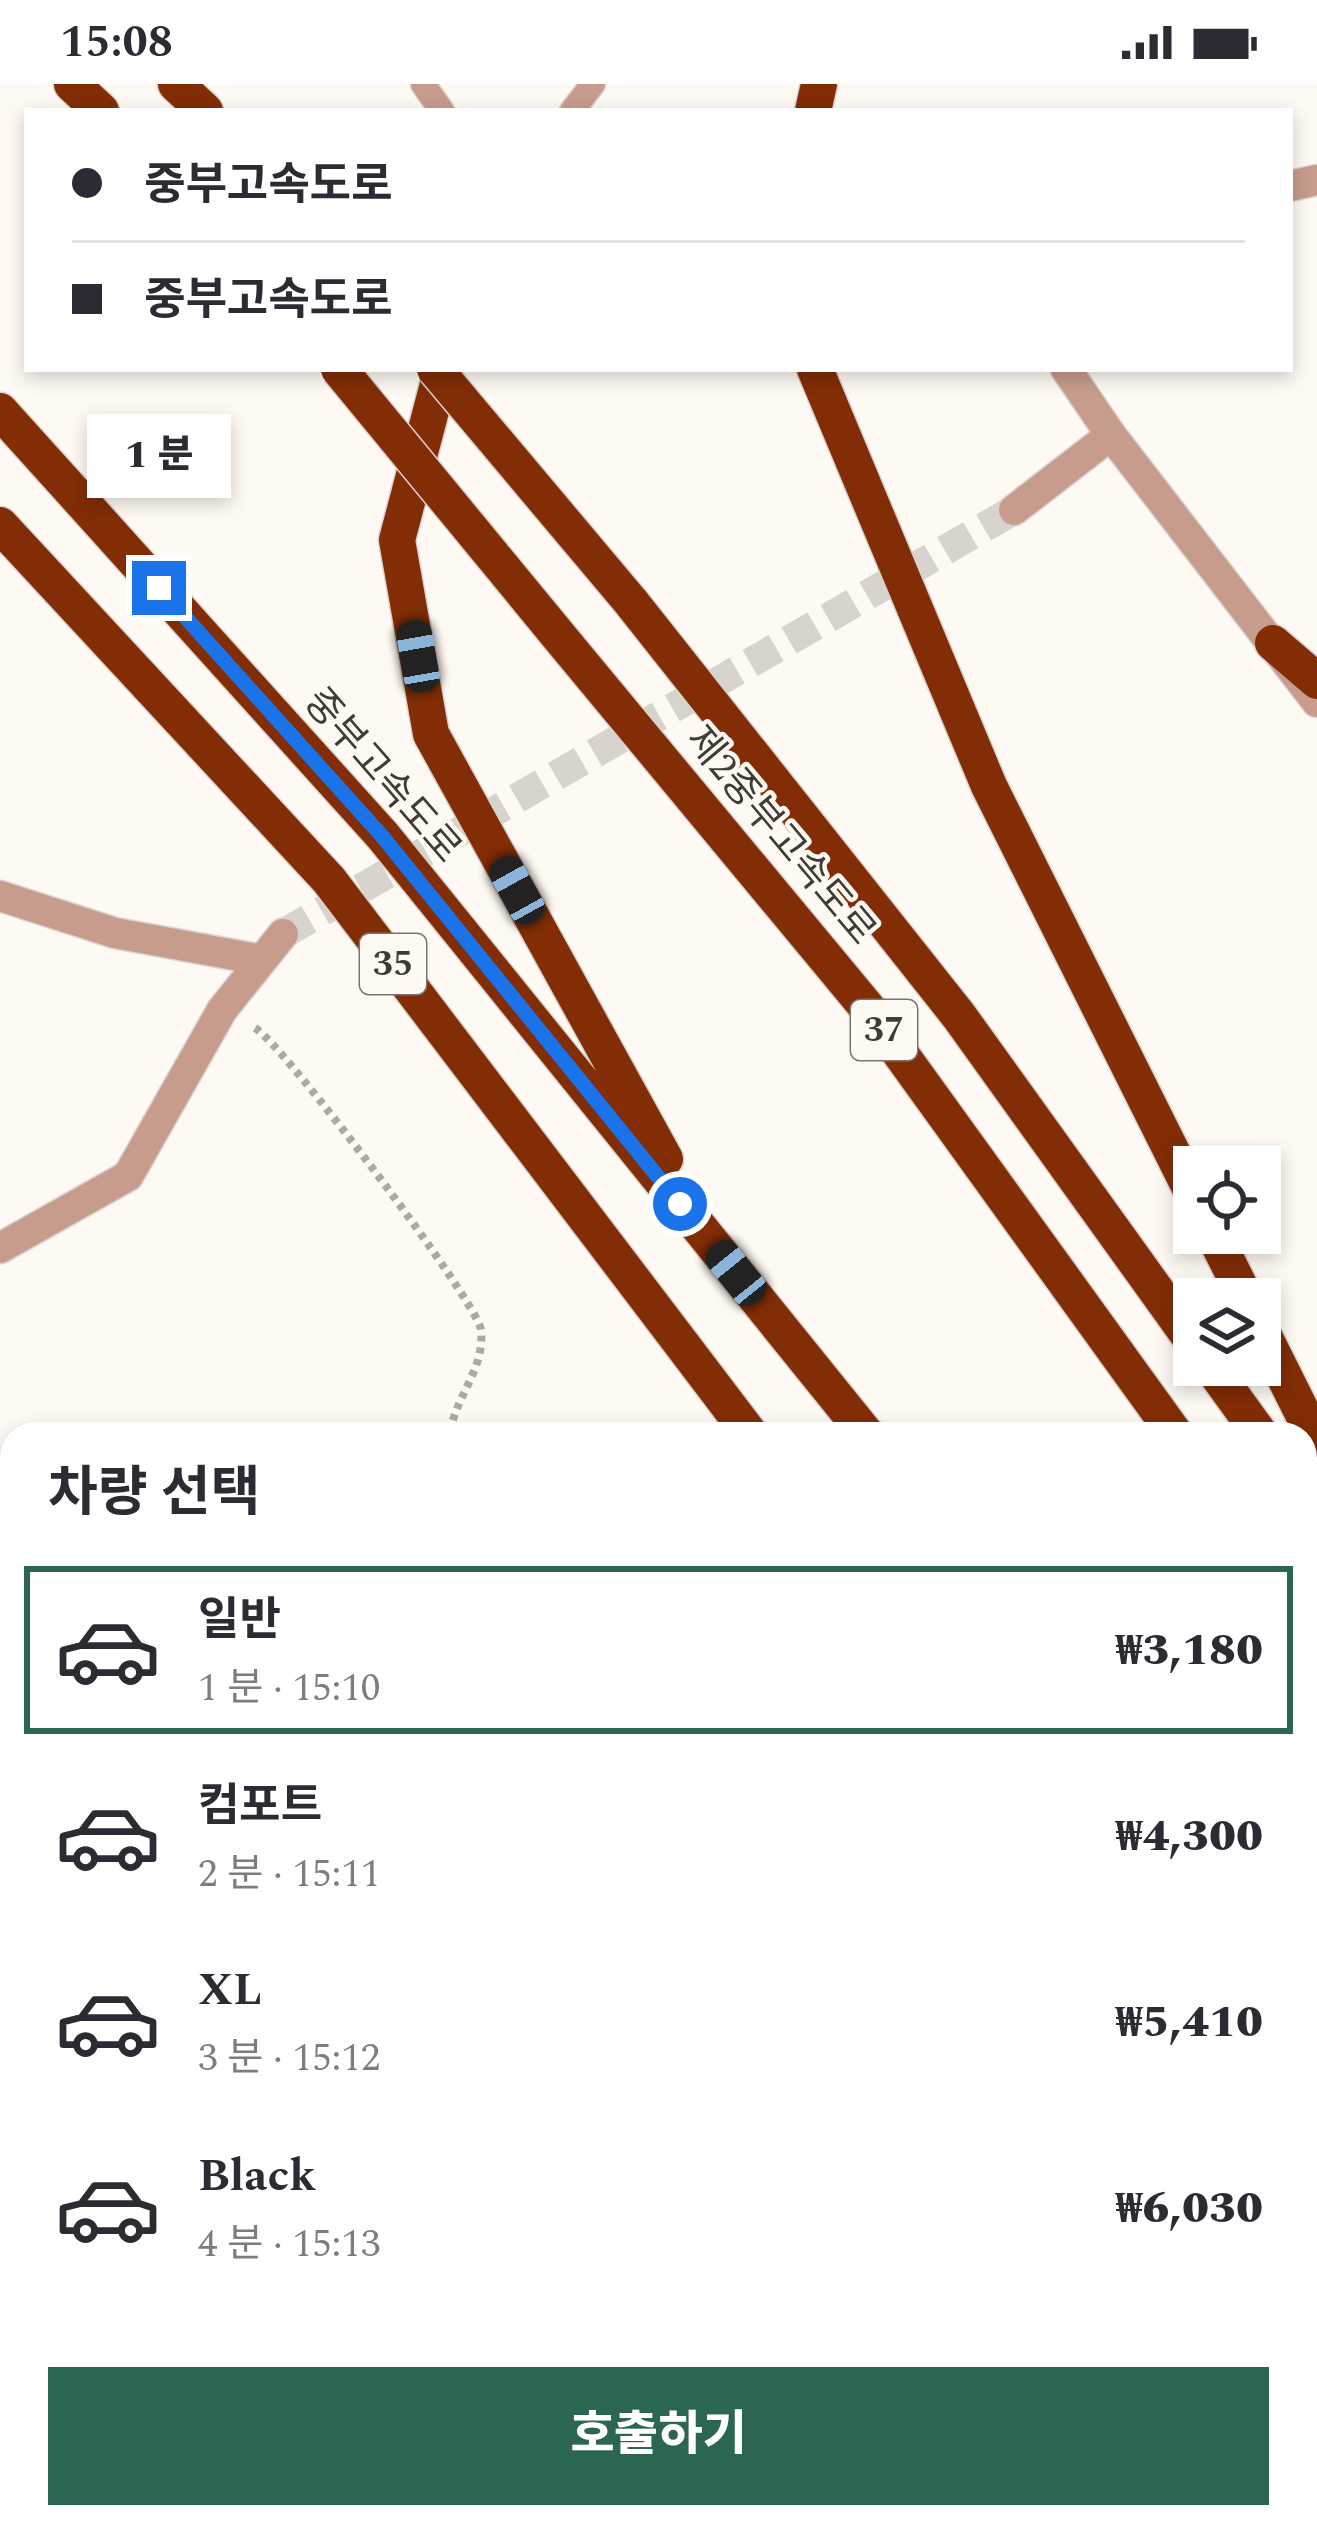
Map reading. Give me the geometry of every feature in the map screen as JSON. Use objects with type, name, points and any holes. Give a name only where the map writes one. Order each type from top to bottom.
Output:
[{"type":"highway","points":[[72,84],[98,108]]},
{"type":"highway","points":[[176,84],[202,108]]},
{"type":"highway","name":"제2중부고속도로","points":[[341,372],[869,1010],[1166,1422]]},
{"type":"highway","points":[[438,372],[397,541],[431,734],[710,1241]]},
{"type":"highway","name":"제2중부고속도로","points":[[441,372],[632,602],[959,1016],[1173,1314]]},
{"type":"highway","points":[[816,372],[989,786],[1173,1154]]},
{"type":"highway","name":"중부고속도로","points":[[0,410],[382,836],[856,1422]]},
{"type":"highway","name":"35","points":[[0,525],[329,880],[741,1422]]},
{"type":"highway","points":[[1273,643],[1317,681]]},
{"type":"highway","points":[[1281,1370],[1307,1422]]},
{"type":"highway","points":[[1225,1386],[1251,1422]]},
{"type":"street","points":[[1068,372],[1317,702]]},
{"type":"street","points":[[1014,510],[1112,435]]},
{"type":"street","points":[[0,896],[115,933],[262,960]]},
{"type":"street","points":[[0,1249],[128,1177],[223,1010],[283,934]]},
{"type":"lane","points":[[574,108],[593,84]]},
{"type":"path","points":[[223,1010],[262,1032],[359,1147],[481,1326],[478,1370],[452,1422]]},
{"type":"tunnel","points":[[283,934],[1014,510]]},
{"type":"route","points":[[159,588],[382,836],[680,1204]]}]
